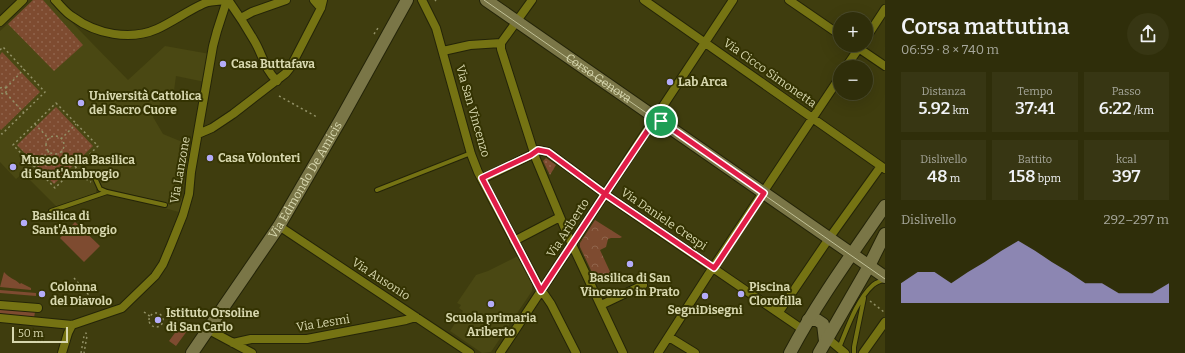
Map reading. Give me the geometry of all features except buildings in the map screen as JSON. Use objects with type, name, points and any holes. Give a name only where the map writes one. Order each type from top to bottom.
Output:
[{"type":"street","points":[[0,22],[23,0]]},
{"type":"street","points":[[55,0],[71,16],[94,29],[120,35],[139,34],[156,29],[211,2],[224,0]]},
{"type":"street","points":[[228,0],[241,18],[256,44],[265,66],[277,81]]},
{"type":"street","name":"Via Lanzone","points":[[72,325],[120,308],[155,276],[163,264],[182,209],[189,194],[191,172],[213,46],[228,0]]},
{"type":"street","points":[[241,18],[252,12],[286,0]]},
{"type":"street","points":[[198,134],[212,128],[233,114],[277,81],[290,68],[322,4],[314,0]]},
{"type":"street","name":"Via Edmondo De Amicis","points":[[192,353],[279,226],[341,119],[407,0]]},
{"type":"street","name":"Via San Vincenzo","points":[[422,0],[436,28],[471,154],[514,241],[541,291],[551,304],[576,353]]},
{"type":"street","name":"Corso Genova","points":[[486,0],[885,278]]},
{"type":"street","points":[[532,0],[501,43],[501,49],[536,159],[572,244],[623,353]]},
{"type":"street","name":"Via Cicco Simonetta","points":[[644,0],[883,168]]},
{"type":"street","name":"Via Ariberto","points":[[500,353],[733,0]]},
{"type":"street","points":[[789,0],[833,30]]},
{"type":"street","points":[[873,27],[885,9]]},
{"type":"street","points":[[443,51],[470,45],[501,43]]},
{"type":"street","points":[[866,52],[885,66]]},
{"type":"street","points":[[658,353],[833,88]]},
{"type":"street","name":"Via Daniele Crespi","points":[[535,152],[538,150],[548,152],[605,194],[779,312],[805,325]]},
{"type":"street","points":[[482,178],[535,152]]},
{"type":"street","points":[[779,312],[829,238],[883,168]]},
{"type":"street","points":[[790,353],[805,325],[885,206]]},
{"type":"street","points":[[514,241],[560,217]]},
{"type":"street","name":"Via Ausonio","points":[[279,226],[470,353]]},
{"type":"street","points":[[824,345],[869,266],[885,234]]},
{"type":"street","points":[[601,306],[643,285]]},
{"type":"street","points":[[0,304],[38,308]]},
{"type":"street","name":"Via Lesmi","points":[[233,343],[251,339],[299,340],[318,338],[416,317]]},
{"type":"street","points":[[0,318],[72,325],[62,353]]},
{"type":"street","points":[[805,325],[817,320],[823,324],[824,345]]},
{"type":"street","points":[[863,353],[885,322]]},
{"type":"street","points":[[209,330],[252,353]]},
{"type":"street","points":[[669,337],[695,353]]},
{"type":"street","points":[[824,345],[842,351]]},
{"type":"lane","points":[[377,190],[471,154]]},
{"type":"lane","points":[[97,174],[95,178],[100,189],[107,192],[165,205]]},
{"type":"lane","points":[[51,210],[107,192]]},
{"type":"lane","points":[[842,351],[856,309],[875,283],[885,278]]},
{"type":"lane","points":[[854,353],[865,296]]},
{"type":"path","points":[[374,34],[378,28]]},
{"type":"path","points":[[0,50],[3,47],[45,92],[2,134],[0,132]]},
{"type":"path","points":[[24,69],[6,88],[6,93],[24,113]]},
{"type":"path","points":[[0,88],[3,86],[6,88]]},
{"type":"path","points":[[0,93],[6,93]]},
{"type":"path","points":[[279,96],[317,117]]},
{"type":"path","points":[[56,103],[76,124],[98,146],[55,188],[13,145],[56,103]]},
{"type":"path","points":[[34,124],[49,139]]},
{"type":"path","points":[[61,139],[76,124]]},
{"type":"path","points":[[54,136],[61,139],[64,146],[61,151],[56,154],[49,151],[46,144],[49,139],[54,136]]},
{"type":"path","points":[[34,166],[49,151]]},
{"type":"path","points":[[61,151],[76,167]]},
{"type":"path","points":[[74,278],[103,311]]},
{"type":"path","points":[[869,301],[884,312]]},
{"type":"path","points":[[144,312],[151,317]]},
{"type":"path","points":[[156,313],[161,315],[163,319],[162,324],[157,327],[153,326],[150,321],[151,317],[156,313]]},
{"type":"path","points":[[81,353],[84,336],[89,329]]},
{"type":"path","points":[[84,353],[88,336],[86,334]]},
{"type":"shaded area","name":"Università Cattolica del Sacro Cuore","points":[[33,0],[50,0],[128,80],[165,46],[210,54],[205,82],[176,76],[174,91],[167,90],[153,117],[163,134],[192,146],[181,198],[183,200],[179,212],[164,208],[166,203],[101,187],[96,189],[96,193],[57,207],[23,173],[16,179],[0,162],[0,31]]},
{"type":"shaded area","name":"Scuola primaria Ariberto","points":[[518,256],[532,282],[532,291],[491,352],[482,353],[450,331],[463,311],[459,308],[461,305],[457,303],[476,275],[488,271]]},
{"type":"green space","points":[[33,0],[43,0],[83,45],[54,71],[8,24]]},
{"type":"green space","points":[[2,52],[40,92],[1,130],[0,55]]},
{"type":"green space","points":[[56,107],[93,146],[54,184],[17,145]]},
{"type":"green space","points":[[546,158],[556,165],[550,175],[543,161]]},
{"type":"green space","points":[[595,220],[622,237],[608,239],[606,247],[600,250],[612,276],[600,283],[597,283],[580,247],[580,243]]},
{"type":"green space","points":[[75,222],[100,246],[84,262],[60,238]]},
{"type":"green space","points":[[4,272],[20,284],[21,283],[31,288],[31,290],[0,287]]},
{"type":"green space","points":[[0,290],[36,293],[36,296],[0,293]]},
{"type":"green space","points":[[0,309],[35,312],[34,318],[0,314]]},
{"type":"green space","points":[[183,322],[190,327],[176,346],[169,341]]},
{"type":"tram line","points":[[484,0],[885,279]]},
{"type":"place","name":"Casa Buttafava","points":[[223,64]]},
{"type":"place","name":"Lab Arca","points":[[670,82]]},
{"type":"place","name":"Università Cattolica del Sacro Cuore","points":[[81,103]]},
{"type":"place","name":"Casa Volonteri","points":[[210,158]]},
{"type":"place","name":"Museo della Basilica di Sant'Ambrogio","points":[[13,167]]},
{"type":"place","name":"Basilica di Sant'Ambrogio","points":[[24,223]]},
{"type":"place","name":"Basilica di San Vincenzo in Prato","points":[[630,264]]},
{"type":"place","name":"Colonna del Diavolo","points":[[42,294]]},
{"type":"place","name":"Piscina Clorofilla","points":[[741,294]]},
{"type":"place","name":"SegniDisegni","points":[[705,296]]},
{"type":"place","name":"Scuola primaria Ariberto","points":[[491,304]]},
{"type":"place","name":"Istituto Orsoline di San Carlo","points":[[158,320]]},
{"type":"route","points":[[661,121],[656,118],[605,194],[548,152],[538,150],[531,155],[482,178],[541,291],[605,194],[714,268],[717,264],[764,193],[661,121]]}]
